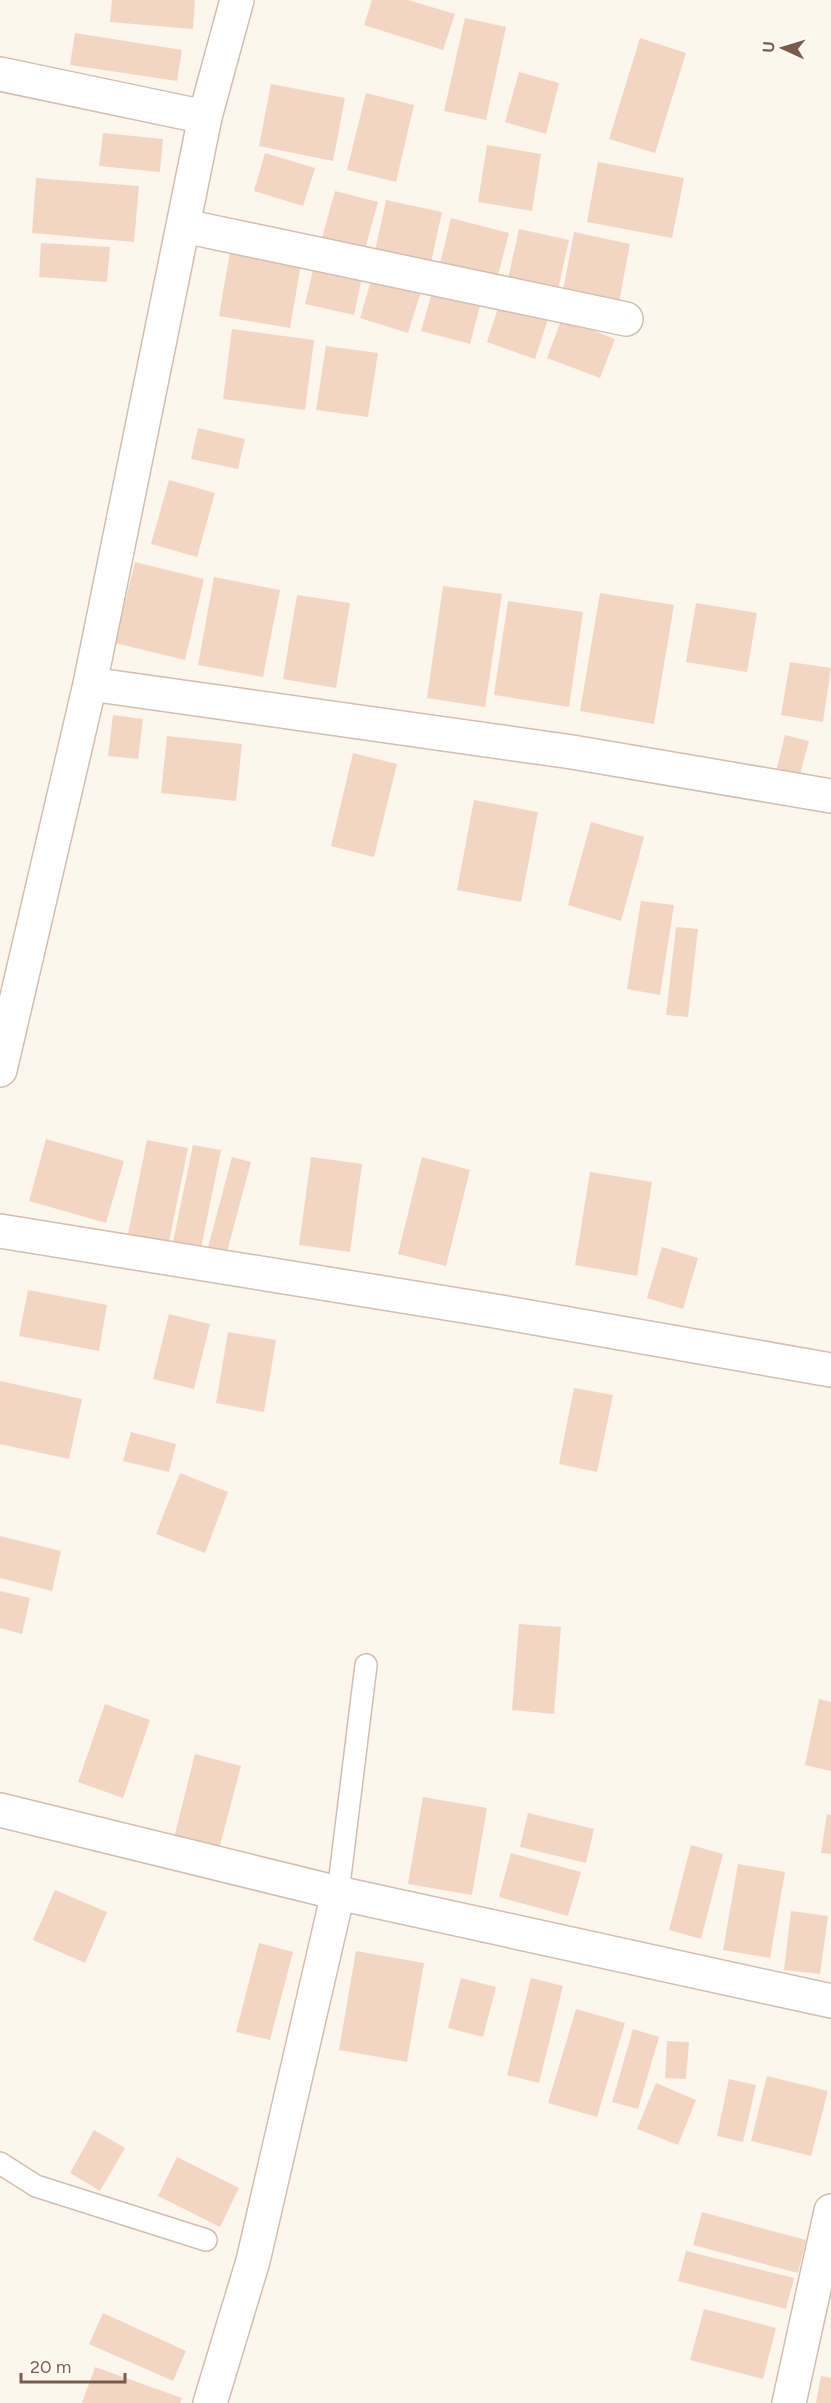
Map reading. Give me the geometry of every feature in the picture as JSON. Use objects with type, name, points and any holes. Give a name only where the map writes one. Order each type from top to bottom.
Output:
[{"type":"street","points":[[0,1070],[90,684],[205,117],[237,0]]},
{"type":"street","points":[[0,74],[205,117]]},
{"type":"street","points":[[184,226],[626,319]]},
{"type":"street","points":[[90,684],[572,752],[831,796]]},
{"type":"street","points":[[0,1232],[495,1311],[831,1370]]},
{"type":"street","points":[[0,1810],[338,1893],[831,2001]]},
{"type":"street","points":[[210,2403],[253,2261],[338,1893]]},
{"type":"street","points":[[789,2403],[831,2211]]},
{"type":"lane","points":[[338,1893],[366,1665]]},
{"type":"lane","points":[[0,2163],[36,2186],[206,2240]]},
{"type":"building","points":[[112,0],[195,0],[193,29],[110,22]]},
{"type":"building","points":[[372,0],[408,0],[455,14],[443,50],[364,25]]},
{"type":"building","points":[[465,18],[506,27],[486,120],[444,111]]},
{"type":"building","points":[[75,33],[182,50],[177,81],[70,65]]},
{"type":"building","points":[[640,38],[686,53],[655,153],[609,139]]},
{"type":"building","points":[[519,72],[559,83],[546,134],[505,122]]},
{"type":"building","points":[[271,84],[345,98],[333,161],[259,146]]},
{"type":"building","points":[[366,93],[414,105],[396,182],[347,170]]},
{"type":"building","points":[[103,133],[163,139],[160,172],[99,166]]},
{"type":"building","points":[[487,145],[541,154],[532,211],[478,202]]},
{"type":"building","points":[[265,153],[315,168],[303,206],[254,191]]},
{"type":"building","points":[[598,162],[684,178],[672,238],[587,222]]},
{"type":"building","points":[[36,178],[139,186],[134,242],[32,233]]},
{"type":"building","points":[[335,191],[378,202],[364,253],[321,241]]},
{"type":"building","points":[[386,200],[442,212],[430,267],[374,256]]},
{"type":"building","points":[[451,218],[509,233],[496,283],[439,268]]},
{"type":"building","points":[[519,229],[569,240],[556,299],[506,288]]},
{"type":"building","points":[[574,232],[630,244],[619,302],[563,291]]},
{"type":"building","points":[[41,243],[110,247],[107,282],[39,277]]},
{"type":"building","points":[[230,252],[301,264],[290,328],[219,316]]},
{"type":"building","points":[[315,261],[363,272],[354,315],[305,304]]},
{"type":"building","points":[[372,277],[421,292],[408,333],[360,318]]},
{"type":"building","points":[[432,292],[480,306],[470,344],[421,331]]},
{"type":"building","points":[[500,302],[548,319],[535,359],[487,342]]},
{"type":"building","points":[[562,318],[615,339],[600,378],[547,358]]},
{"type":"building","points":[[232,329],[314,340],[305,410],[223,399]]},
{"type":"building","points":[[326,346],[378,353],[368,417],[316,410]]},
{"type":"building","points":[[198,428],[245,439],[238,469],[191,459]]},
{"type":"building","points":[[169,480],[215,493],[197,557],[151,544]]},
{"type":"building","points":[[135,562],[204,579],[185,660],[115,643]]},
{"type":"building","points":[[214,577],[280,590],[263,677],[198,665]]},
{"type":"building","points":[[443,586],[502,594],[485,707],[427,698]]},
{"type":"building","points":[[600,593],[674,605],[654,724],[580,711]]},
{"type":"building","points":[[297,595],[350,603],[336,688],[283,679]]},
{"type":"building","points":[[508,601],[583,612],[569,707],[494,695]]},
{"type":"building","points":[[696,603],[757,613],[747,672],[686,662]]},
{"type":"building","points":[[790,662],[831,668],[823,722],[781,715]]},
{"type":"building","points":[[113,715],[143,719],[138,759],[108,756]]},
{"type":"building","points":[[785,735],[809,741],[797,785],[774,779]]},
{"type":"building","points":[[167,736],[242,744],[236,801],[161,793]]},
{"type":"building","points":[[353,753],[397,764],[374,857],[331,846]]},
{"type":"building","points":[[474,800],[538,812],[521,902],[457,890]]},
{"type":"building","points":[[591,822],[644,837],[621,921],[568,905]]},
{"type":"building","points":[[641,901],[674,905],[660,995],[627,989]]},
{"type":"building","points":[[676,927],[698,929],[688,1017],[666,1015]]},
{"type":"building","points":[[46,1139],[124,1161],[106,1223],[29,1201]]},
{"type":"building","points":[[147,1140],[188,1148],[169,1242],[128,1234]]},
{"type":"building","points":[[193,1145],[221,1150],[200,1253],[172,1247]]},
{"type":"building","points":[[232,1157],[251,1162],[225,1259],[206,1255]]},
{"type":"building","points":[[311,1157],[362,1164],[350,1252],[299,1245]]},
{"type":"building","points":[[422,1157],[470,1170],[446,1266],[398,1254]]},
{"type":"building","points":[[590,1172],[652,1182],[637,1276],[575,1265]]},
{"type":"building","points":[[662,1247],[698,1258],[683,1309],[647,1298]]},
{"type":"building","points":[[28,1290],[107,1305],[99,1351],[19,1336]]},
{"type":"building","points":[[169,1314],[210,1324],[194,1389],[153,1379]]},
{"type":"building","points":[[228,1332],[276,1340],[264,1412],[216,1403]]},
{"type":"building","points":[[0,1381],[82,1399],[69,1459],[0,1444]]},
{"type":"building","points":[[574,1388],[613,1395],[597,1472],[559,1464]]},
{"type":"building","points":[[131,1432],[176,1444],[169,1472],[123,1461]]},
{"type":"building","points":[[180,1473],[228,1492],[205,1553],[156,1534]]},
{"type":"building","points":[[0,1536],[61,1551],[52,1591],[0,1578]]},
{"type":"building","points":[[0,1591],[30,1598],[22,1634],[0,1628]]},
{"type":"building","points":[[519,1624],[561,1627],[554,1714],[512,1710]]},
{"type":"building","points":[[819,1699],[831,1702],[831,1771],[805,1765]]},
{"type":"building","points":[[105,1704],[150,1720],[123,1798],[78,1782]]},
{"type":"building","points":[[195,1754],[241,1766],[219,1849],[174,1838]]},
{"type":"building","points":[[423,1797],[487,1808],[472,1895],[408,1884]]},
{"type":"building","points":[[528,1813],[594,1829],[586,1863],[520,1847]]},
{"type":"building","points":[[827,1814],[831,1815],[831,1854],[821,1853]]},
{"type":"building","points":[[691,1845],[723,1854],[701,1939],[669,1930]]},
{"type":"building","points":[[511,1853],[581,1872],[568,1916],[499,1897]]},
{"type":"building","points":[[738,1864],[785,1872],[770,1958],[723,1950]]},
{"type":"building","points":[[55,1890],[107,1912],[85,1963],[33,1940]]},
{"type":"building","points":[[791,1911],[828,1916],[820,1974],[784,1970]]},
{"type":"building","points":[[259,1943],[293,1952],[270,2040],[236,2032]]},
{"type":"building","points":[[356,1951],[424,1963],[407,2062],[339,2050]]},
{"type":"building","points":[[461,1978],[496,1987],[483,2037],[448,2028]]},
{"type":"building","points":[[531,1978],[563,1986],[539,2083],[507,2075]]},
{"type":"building","points":[[576,2009],[625,2023],[597,2117],[548,2103]]},
{"type":"building","points":[[633,2029],[659,2037],[638,2109],[612,2102]]},
{"type":"building","points":[[667,2041],[689,2042],[686,2079],[665,2078]]},
{"type":"building","points":[[767,2076],[828,2091],[811,2156],[751,2141]]},
{"type":"building","points":[[729,2079],[756,2085],[743,2142],[717,2136]]},
{"type":"building","points":[[656,2083],[696,2100],[678,2145],[637,2129]]},
{"type":"building","points":[[94,2130],[125,2148],[100,2191],[70,2173]]},
{"type":"building","points":[[177,2157],[239,2188],[220,2227],[158,2196]]},
{"type":"building","points":[[702,2212],[806,2240],[798,2273],[693,2245]]},
{"type":"building","points":[[686,2251],[794,2278],[786,2309],[678,2281]]},
{"type":"building","points":[[704,2309],[776,2328],[763,2379],[690,2360]]},
{"type":"building","points":[[103,2313],[186,2351],[173,2381],[89,2344]]},
{"type":"building","points":[[95,2367],[182,2398],[180,2403],[82,2403]]},
{"type":"building","points":[[821,2376],[831,2378],[831,2403],[816,2403]]}]
